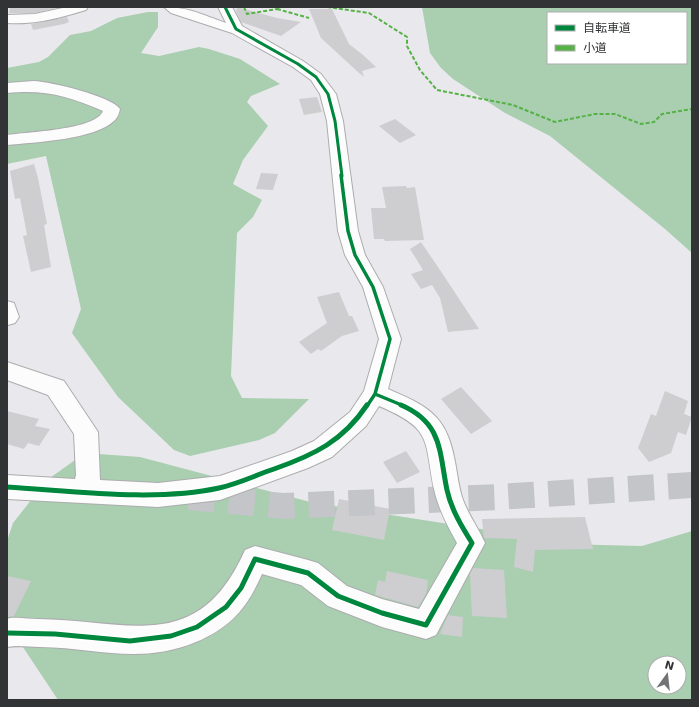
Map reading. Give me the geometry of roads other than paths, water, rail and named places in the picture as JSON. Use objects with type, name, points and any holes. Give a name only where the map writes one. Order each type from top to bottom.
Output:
[{"type":"street","points":[[7,19],[26,20],[81,7]]},
{"type":"street","points":[[7,488],[158,495],[220,488],[300,460],[323,449],[358,419],[375,394],[390,339],[373,287],[355,255],[348,231],[335,121],[328,94],[316,77],[298,64],[236,29],[221,27],[191,14],[177,11],[171,7]]},
{"type":"street","points":[[225,7],[236,29]]},
{"type":"street","points":[[7,88],[39,86],[51,88],[93,101],[112,109],[109,117],[92,127],[73,132],[7,140]]},
{"type":"street","points":[[7,371],[56,388],[86,432],[88,475],[86,491]]},
{"type":"street","points":[[7,633],[72,634],[118,640],[149,642],[193,630],[221,612],[232,600],[247,578],[255,559],[308,572],[338,596],[382,613],[426,625],[472,543],[456,516],[447,490],[444,456],[436,435],[419,415],[375,394]]},
{"type":"tunnel","points":[[189,497],[283,506],[498,497],[692,485]]}]
